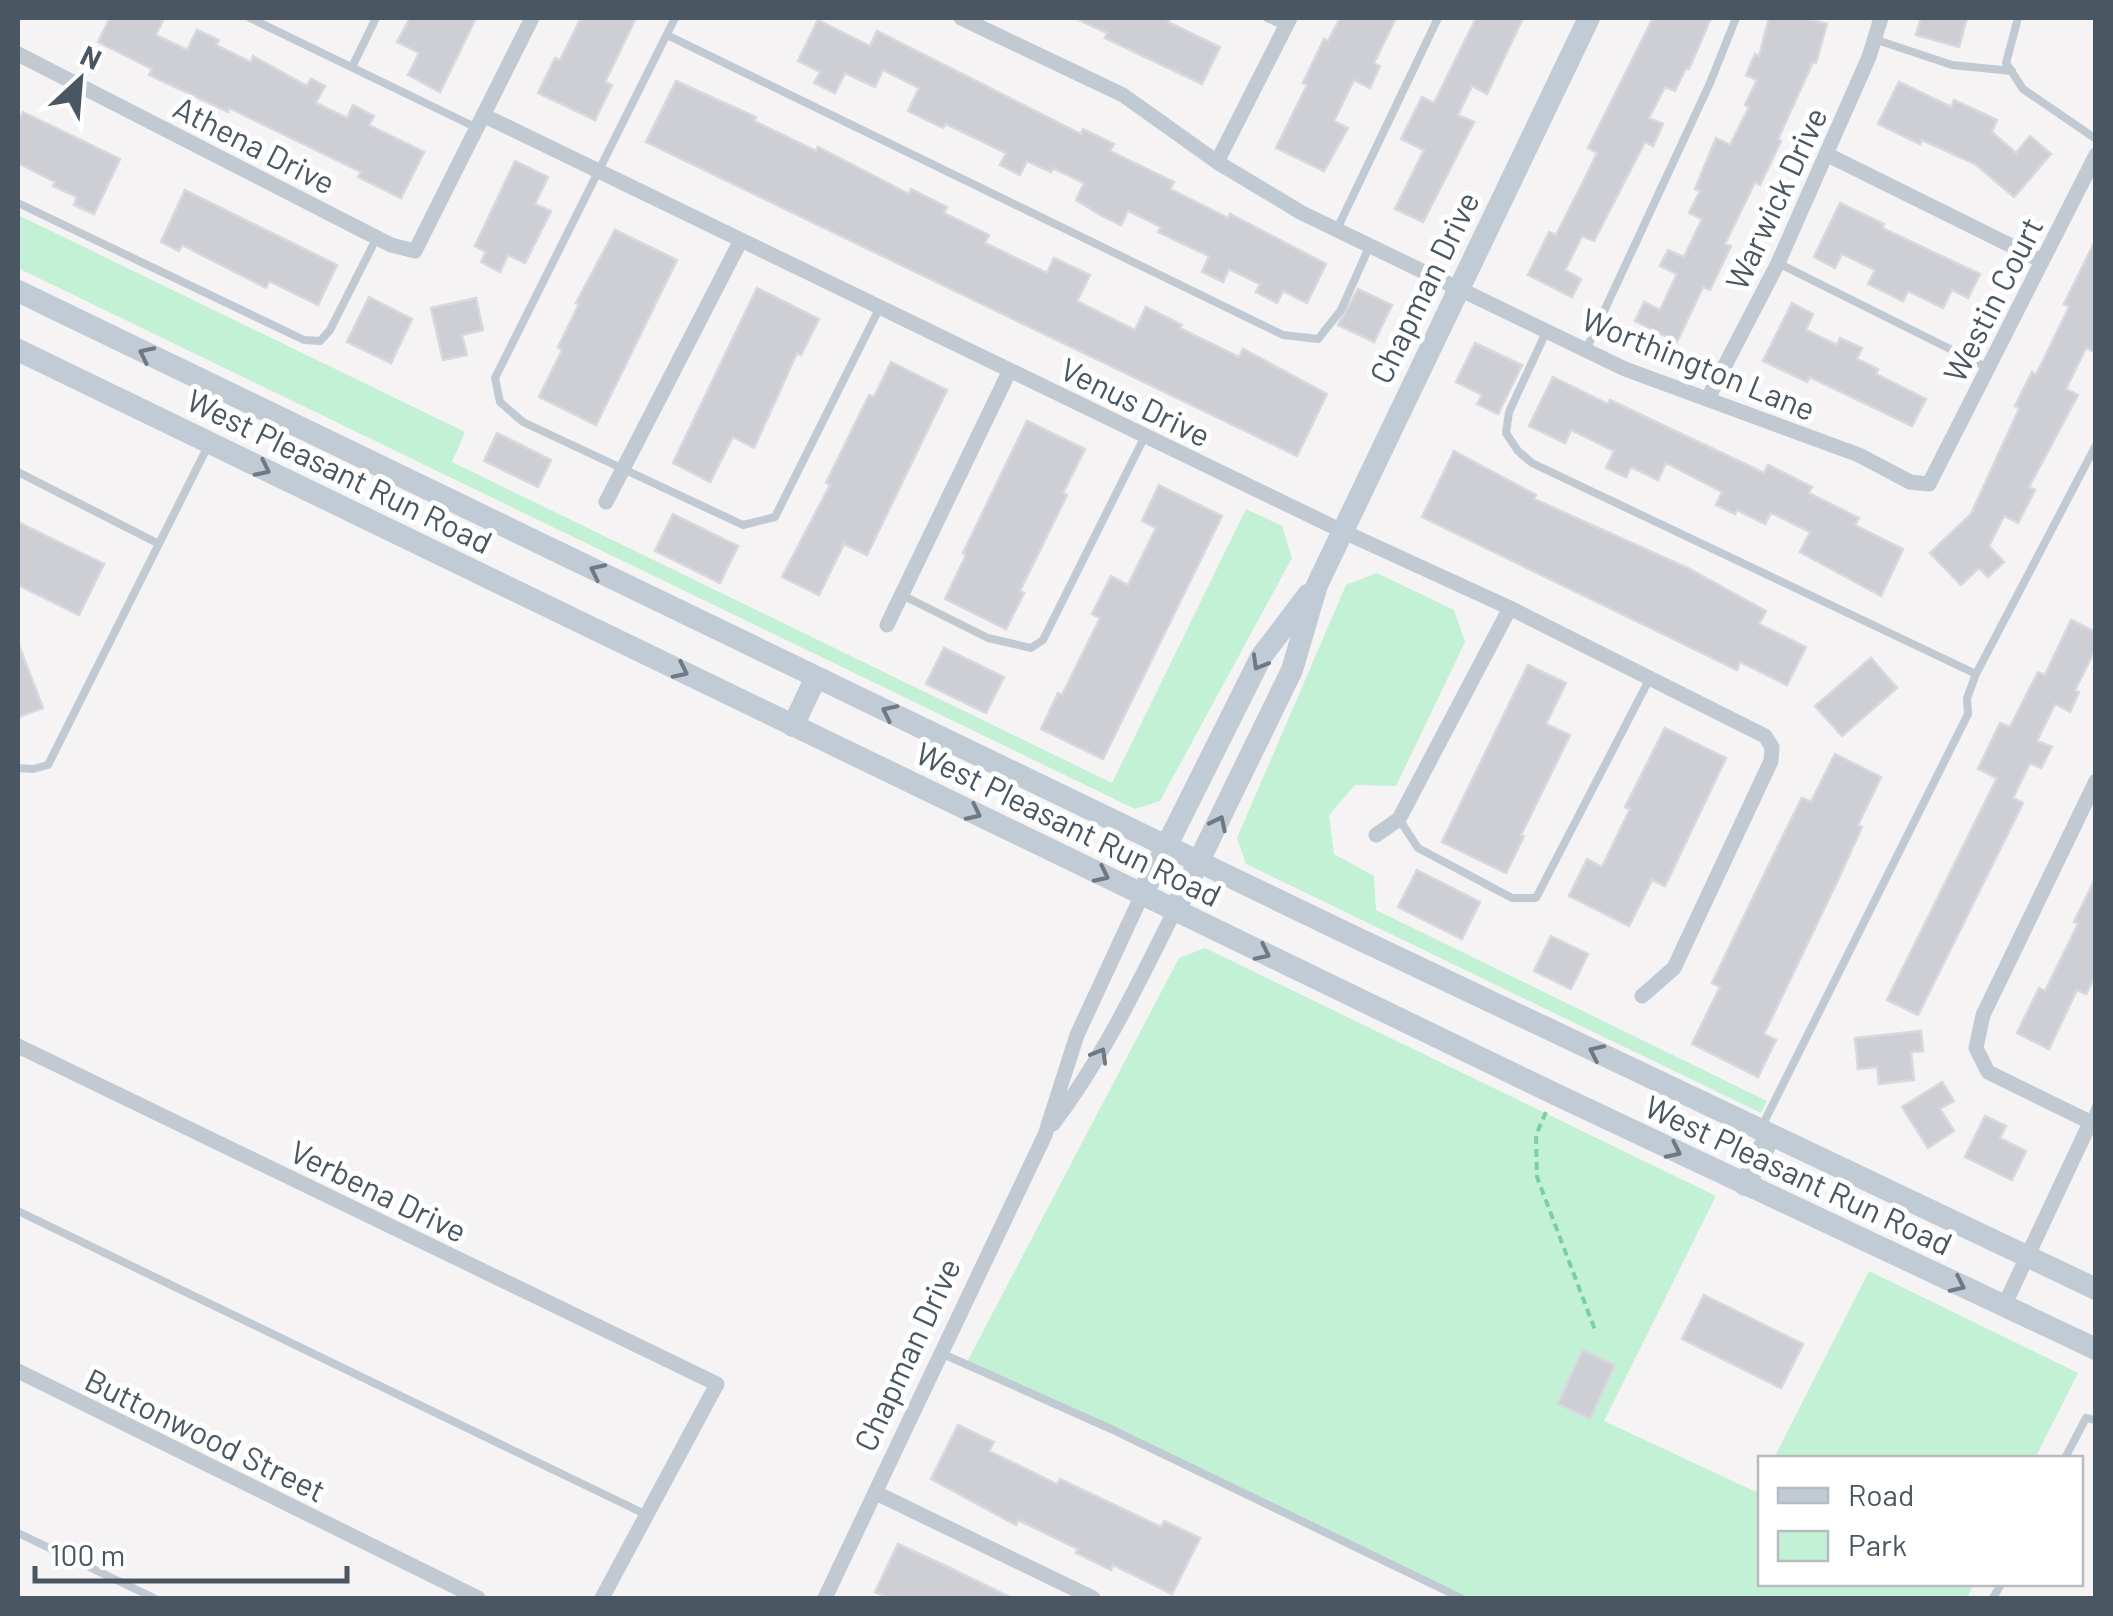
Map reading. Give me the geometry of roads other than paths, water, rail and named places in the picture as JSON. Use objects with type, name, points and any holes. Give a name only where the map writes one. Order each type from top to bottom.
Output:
[{"type":"main road","name":"Chapman Drive","points":[[1175,910],[1292,670],[1317,585],[1342,531],[1589,18]]},
{"type":"main road","name":"West Pleasant Run Road","points":[[18,292],[2096,1289]]},
{"type":"main road","name":"West Pleasant Run Road","points":[[18,350],[1744,1185],[2096,1349]]},
{"type":"main road","name":"Chapman Drive","points":[[1142,895],[1261,656],[1317,585]]},
{"type":"main road","points":[[794,726],[816,677]]},
{"type":"main road","points":[[1744,1185],[1765,1132]]},
{"type":"street","points":[[480,122],[532,18]]},
{"type":"street","name":"Worthington Lane","points":[[961,18],[1124,95],[1216,162],[1302,213],[1624,369],[1859,456],[1910,482],[1929,484],[1938,468]]},
{"type":"street","name":"Warwick Drive","points":[[1708,398],[1778,263],[1880,18]]},
{"type":"street","points":[[1216,162],[1287,22]]},
{"type":"street","name":"Athena Drive","points":[[18,54],[377,238],[415,251],[480,122]]},
{"type":"street","name":"Venus Drive","points":[[480,122],[600,172],[1342,531],[1510,608],[1765,736],[1772,746],[1771,761],[1674,968],[1642,996]]},
{"type":"street","points":[[1826,154],[2042,261]]},
{"type":"street","name":"Westin Court","points":[[1938,468],[2096,156]]},
{"type":"street","points":[[606,502],[741,240]]},
{"type":"street","points":[[887,625],[1010,370]]},
{"type":"street","points":[[1376,835],[1399,820],[1510,608]]},
{"type":"street","points":[[2004,1306],[2093,1124],[1988,1072],[1976,1048],[1983,1015],[2096,782]]},
{"type":"street","name":"Chapman Drive","points":[[824,1598],[1045,1135],[1077,1035],[1142,895]]},
{"type":"street","name":"Chapman Drive","points":[[1045,1135],[1085,1082],[1175,910]]},
{"type":"street","name":"Verbena Drive","points":[[18,1046],[717,1384],[646,1515]]},
{"type":"street","name":"Buttonwood Street","points":[[18,1372],[478,1598]]},
{"type":"street","points":[[876,1494],[1093,1598]]},
{"type":"street","points":[[602,1598],[646,1515]]},
{"type":"lane","points":[[250,18],[480,122]]},
{"type":"lane","points":[[352,67],[376,18]]},
{"type":"lane","points":[[675,18],[496,378],[500,402],[522,422],[743,526],[775,517],[880,307]]},
{"type":"lane","points":[[1267,18],[1287,22]]},
{"type":"lane","points":[[1337,229],[1438,18]]},
{"type":"lane","points":[[1586,350],[1710,84],[1736,18]]},
{"type":"lane","points":[[2018,18],[2006,63],[2023,89],[2096,139]]},
{"type":"lane","points":[[667,34],[1283,335],[1318,338],[1341,310],[1370,245]]},
{"type":"lane","points":[[1874,38],[1952,65],[2012,71]]},
{"type":"lane","points":[[18,203],[304,340],[320,341],[330,330],[377,238]]},
{"type":"lane","points":[[1778,263],[1988,368]]},
{"type":"lane","points":[[1547,330],[1509,412],[1506,433],[1532,463],[1976,674]]},
{"type":"lane","points":[[902,594],[988,638],[1031,648],[1043,640],[1145,436]]},
{"type":"lane","points":[[18,768],[48,765],[210,443]]},
{"type":"lane","points":[[1765,1132],[1968,714],[1968,698],[1976,674],[2096,445]]},
{"type":"lane","points":[[18,472],[159,544]]},
{"type":"lane","points":[[1399,820],[1418,848],[1512,898],[1536,898],[1650,678]]},
{"type":"lane","points":[[2093,1124],[2096,1106]]},
{"type":"lane","points":[[18,1210],[646,1515]]},
{"type":"lane","points":[[943,1354],[1461,1598]]},
{"type":"lane","points":[[2066,1456],[2086,1418],[2096,1420]]},
{"type":"lane","points":[[18,1533],[154,1598]]}]
